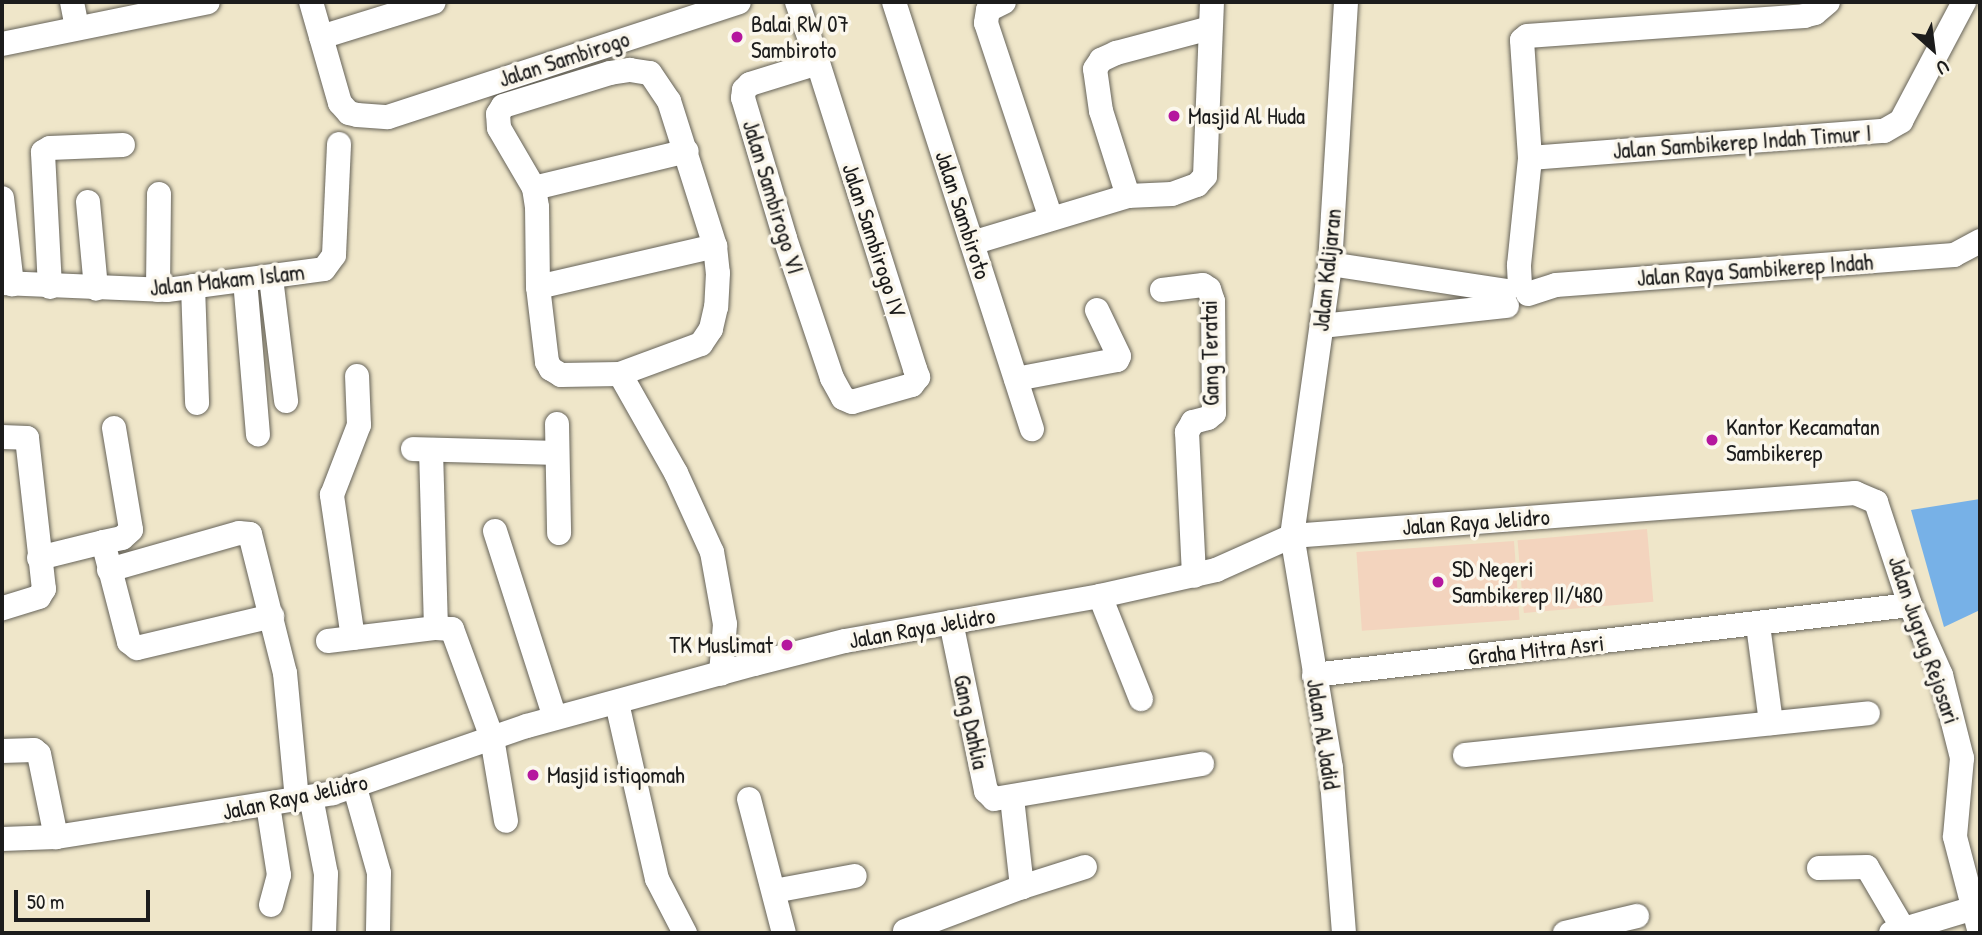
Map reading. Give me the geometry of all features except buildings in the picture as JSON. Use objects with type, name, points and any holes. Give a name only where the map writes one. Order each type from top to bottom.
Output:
[{"type":"street","points":[[72,2],[77,28]]},
{"type":"street","points":[[2,44],[208,2]]},
{"type":"street","points":[[311,2],[321,37],[434,2]]},
{"type":"street","name":"Jalan Sambirogo IV","points":[[797,2],[918,377],[912,385],[852,402],[843,398],[832,378]]},
{"type":"street","name":"Jalan Sambiroto","points":[[894,2],[1032,429]]},
{"type":"street","points":[[1004,2],[988,10],[986,23],[1051,218]]},
{"type":"street","points":[[972,243],[1128,196],[1172,194],[1198,184],[1205,176],[1212,2]]},
{"type":"street","name":"Jalan Kalijaran","points":[[1292,536],[1330,264],[1346,2]]},
{"type":"street","points":[[1330,264],[1515,294],[1530,158],[1522,40],[1527,36],[1804,16],[1815,13],[1828,2]]},
{"type":"street","name":"Jalan Sambikerep Indah Timur I","points":[[1530,158],[1884,131],[1901,121],[1964,2]]},
{"type":"street","name":"Jalan Sambirogo","points":[[321,37],[344,109],[357,115],[388,117],[732,3]]},
{"type":"street","points":[[1128,196],[1101,111],[1095,69],[1101,60],[1116,53],[1210,28]]},
{"type":"street","name":"Jalan Sambirogo VI","points":[[818,63],[750,84],[743,94],[785,238],[832,378]]},
{"type":"street","points":[[630,70],[650,73],[656,78],[669,101],[687,150],[715,246],[718,273],[716,307],[707,338],[680,352],[620,374],[561,375],[551,369],[544,349],[538,287],[537,207],[534,188],[499,128],[498,114],[503,106],[610,73],[630,70]]},
{"type":"street","name":"Jalan Makam Islam","points":[[7,284],[158,290],[320,270],[328,266],[334,255],[339,144]]},
{"type":"street","points":[[50,287],[43,152],[50,148],[123,145]]},
{"type":"street","points":[[534,188],[687,150]]},
{"type":"street","points":[[158,290],[159,194]]},
{"type":"street","points":[[2,198],[7,284]]},
{"type":"street","points":[[89,202],[96,289]]},
{"type":"street","name":"Jalan Raya Sambikerep Indah","points":[[1322,327],[1556,285],[1954,255],[1980,241]]},
{"type":"street","points":[[538,287],[715,246]]},
{"type":"street","points":[[271,278],[286,401]]},
{"type":"street","points":[[245,280],[258,433]]},
{"type":"street","name":"Gang Teratai","points":[[1162,289],[1203,285],[1209,289],[1213,301],[1214,413],[1208,418],[1193,422],[1187,432],[1194,576]]},
{"type":"street","points":[[193,286],[197,402]]},
{"type":"street","points":[[1016,379],[1117,360],[1119,356],[1097,310]]},
{"type":"street","points":[[620,374],[676,473],[712,552],[725,624],[720,674]]},
{"type":"street","points":[[353,638],[332,495],[359,425],[357,376]]},
{"type":"street","points":[[557,424],[559,533]]},
{"type":"street","points":[[39,558],[126,535],[131,521],[114,428]]},
{"type":"street","points":[[2,437],[27,434],[44,589],[39,597],[2,608]]},
{"type":"street","points":[[436,628],[422,450],[556,453]]},
{"type":"street","name":"Jalan Raya Jelidro","points":[[2,839],[55,837],[268,805],[355,788],[492,738],[720,674],[845,641],[1100,596],[1194,576],[1216,570],[1292,536],[1855,493]]},
{"type":"street","name":"Jalan Jugrug Rejosari","points":[[1855,493],[1876,502],[1910,605],[1941,675],[1960,744],[1963,777],[1955,813],[1955,837],[1977,923]]},
{"type":"street","points":[[495,531],[555,719]]},
{"type":"street","points":[[109,570],[246,532],[254,541],[285,673],[304,799],[326,874],[324,933]]},
{"type":"street","name":"Jalan Al Jadid","points":[[1292,536],[1331,768],[1343,933]]},
{"type":"street","points":[[103,542],[127,638],[137,648],[272,616]]},
{"type":"street","points":[[1100,596],[1141,699]]},
{"type":"street","name":"Graha Mitra Asri","points":[[1314,675],[1758,625],[1910,605]]},
{"type":"street","name":"Gang Dahlia","points":[[951,622],[986,792],[993,799],[1012,798]]},
{"type":"street","points":[[1758,625],[1771,723]]},
{"type":"street","points":[[328,641],[436,628],[452,629],[492,738],[506,821]]},
{"type":"street","points":[[617,703],[657,879],[685,933]]},
{"type":"street","points":[[1465,755],[1868,713]]},
{"type":"street","points":[[2,751],[34,750],[39,754],[55,837]]},
{"type":"street","points":[[1022,887],[1012,798],[1202,764]]},
{"type":"street","points":[[355,788],[379,873],[378,933]]},
{"type":"street","points":[[749,799],[784,933]]},
{"type":"street","points":[[268,805],[279,875],[271,905]]},
{"type":"street","points":[[905,931],[1022,887],[1085,867]]},
{"type":"street","points":[[1819,868],[1867,867],[1897,931],[1977,923]]},
{"type":"street","points":[[774,891],[855,876]]},
{"type":"street","points":[[1565,933],[1637,916]]},
{"type":"shaded area","points":[[1647,529],[1653,602],[1524,613],[1517,540]]},
{"type":"shaded area","name":"SD Negeri Sambikerep II/480","points":[[1514,541],[1520,620],[1362,631],[1356,552]]},
{"type":"water","points":[[1980,499],[1980,610],[1944,627],[1911,510]]},
{"type":"place","name":"Balai RW 07 Sambiroto","points":[[737,37]]},
{"type":"place","name":"Masjid Al Huda","points":[[1174,116]]},
{"type":"place","name":"Kantor Kecamatan Sambikerep","points":[[1712,440]]},
{"type":"place","name":"SD Negeri Sambikerep II/480","points":[[1438,582]]},
{"type":"place","name":"TK Muslimat","points":[[787,645]]},
{"type":"place","name":"Masjid istiqomah","points":[[533,775]]}]
